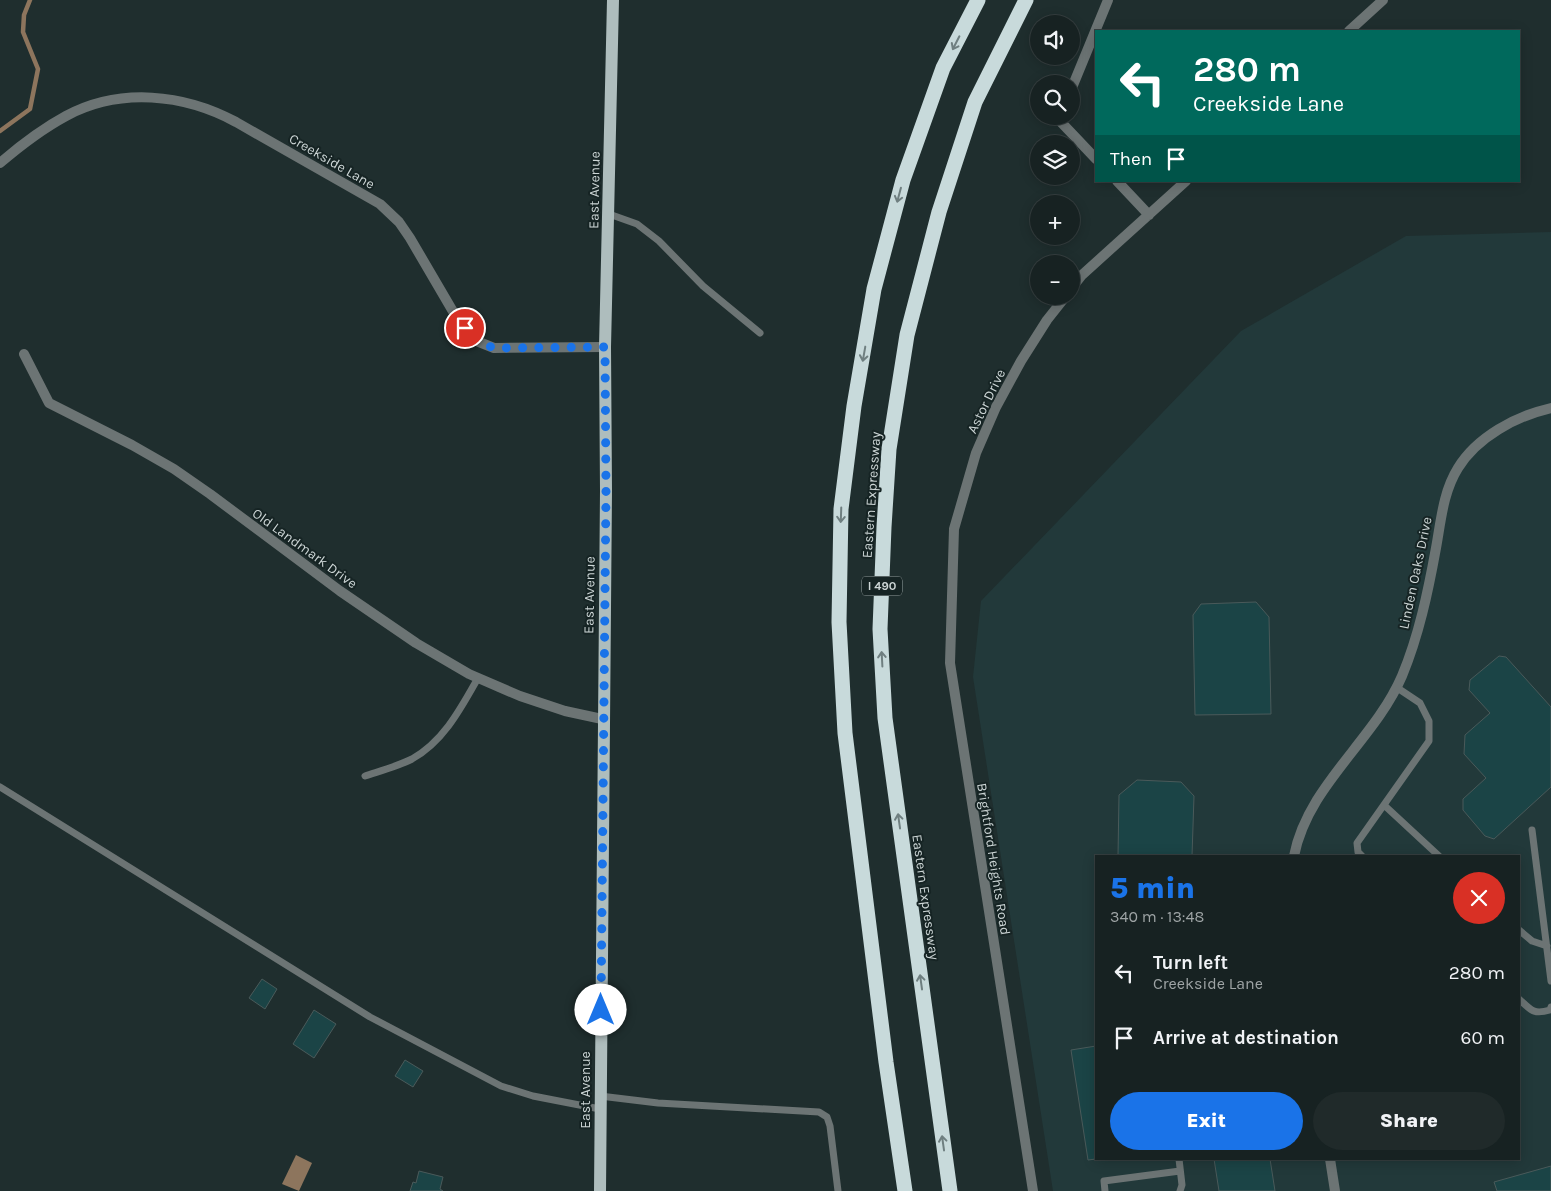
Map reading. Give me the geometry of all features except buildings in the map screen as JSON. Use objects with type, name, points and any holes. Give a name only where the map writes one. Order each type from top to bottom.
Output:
[{"type":"highway","name":"Eastern Expressway","points":[[905,1191],[886,1062],[845,733],[839,622],[841,509],[854,406],[874,289],[901,189],[943,68],[978,0]]},
{"type":"highway","name":"Eastern Expressway","points":[[950,1191],[885,718],[880,629],[884,526],[889,449],[907,335],[939,212],[975,102],[1026,0]]},
{"type":"main road","name":"East Avenue","points":[[600,1191],[602,718],[606,491],[605,347],[613,0]]},
{"type":"street","points":[[1096,30],[1108,0]]},
{"type":"street","points":[[1350,30],[1383,0]]},
{"type":"street","points":[[1077,75],[1095,32]]},
{"type":"street","name":"Creekside Lane","points":[[0,163],[47,127],[67,115],[85,108],[120,99],[148,97],[189,103],[219,113],[380,204],[399,222],[458,320],[478,342],[494,348],[605,347]]},
{"type":"street","points":[[1064,125],[1095,158]]},
{"type":"street","points":[[1118,182],[1149,215]]},
{"type":"street","points":[[1080,278],[1185,182]]},
{"type":"street","name":"Astor Drive","points":[[954,529],[976,453],[996,407],[1021,360],[1059,305]]},
{"type":"street","name":"Old Landmark Drive","points":[[24,354],[49,403],[132,445],[174,469],[340,591],[416,643],[478,678],[520,696],[556,708],[602,718]]},
{"type":"street","name":"Linden Oaks Drive","points":[[1294,855],[1306,817],[1322,792],[1364,736],[1396,687],[1418,634],[1446,493],[1458,468],[1474,449],[1496,431],[1537,411],[1551,408]]},
{"type":"street","name":"Brightford Heights Road","points":[[954,529],[950,663],[1033,1191]]},
{"type":"street","points":[[1330,1160],[1335,1191]]},
{"type":"lane","points":[[608,214],[637,224],[659,241],[703,286],[760,333]]},
{"type":"lane","points":[[365,776],[412,759],[435,742],[456,716],[478,678]]},
{"type":"lane","points":[[1361,855],[1358,852],[1357,843],[1429,741],[1430,720],[1420,703],[1396,687]]},
{"type":"lane","points":[[0,787],[370,1017],[502,1086],[533,1096],[600,1103],[658,1103],[819,1112],[827,1117],[830,1126],[838,1191]]},
{"type":"lane","points":[[1384,805],[1438,855]]},
{"type":"lane","points":[[1532,830],[1551,981]]},
{"type":"lane","points":[[1520,931],[1532,941],[1547,946]]},
{"type":"lane","points":[[1520,1000],[1533,1012],[1540,1013],[1550,1010],[1551,1007]]},
{"type":"lane","points":[[1179,1160],[1182,1185],[1180,1191]]},
{"type":"lane","points":[[1105,1191],[1104,1182],[1180,1170]]},
{"type":"shaded area","points":[[1551,232],[1551,1191],[1053,1191],[973,677],[981,601],[1241,331],[1406,236]]},
{"type":"shaded area","points":[[296,1155],[312,1163],[299,1191],[282,1184]]},
{"type":"waterway","points":[[0,131],[30,109],[38,69],[23,32],[24,15],[30,0]]},
{"type":"route","points":[[465,328],[478,342],[494,348],[605,347],[606,491],[602,718],[601,1010]]}]
